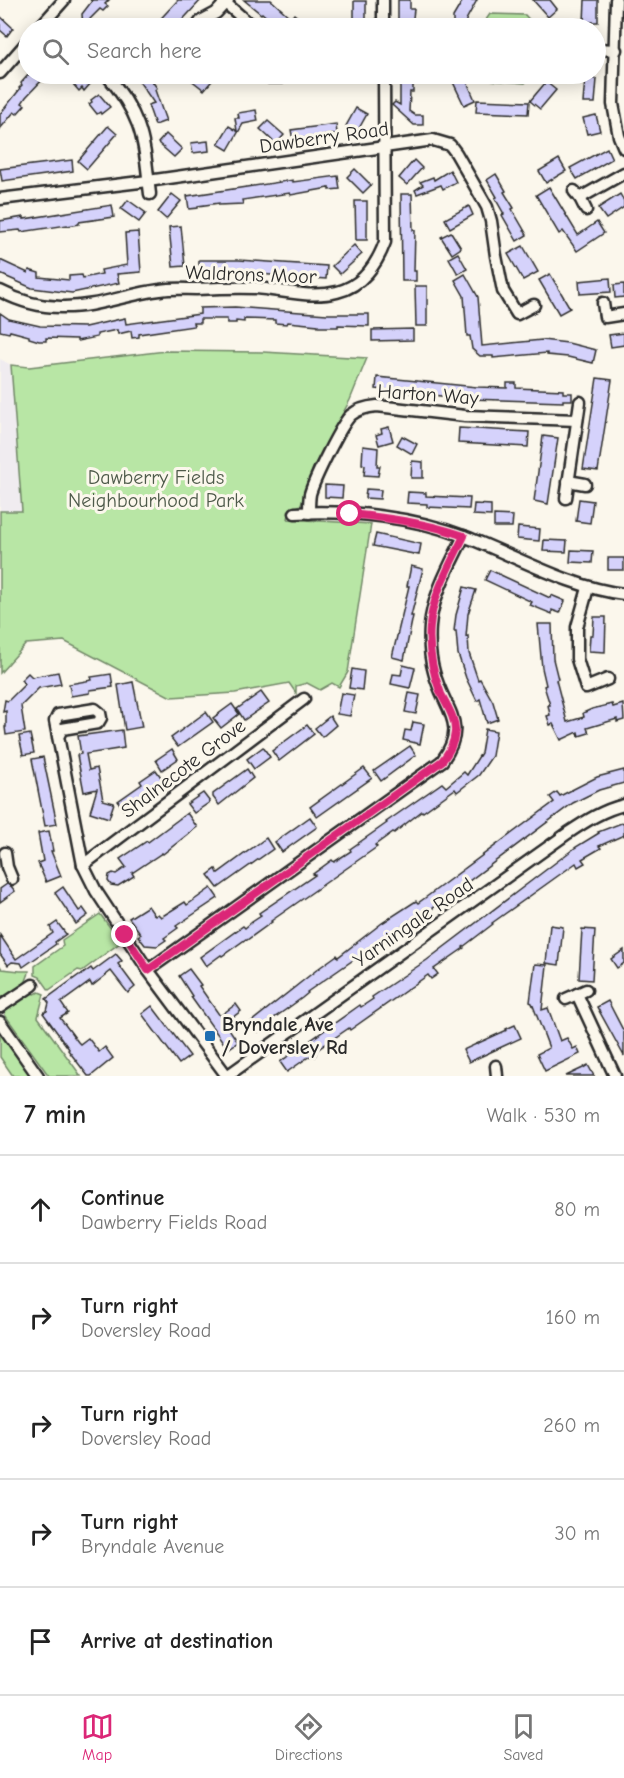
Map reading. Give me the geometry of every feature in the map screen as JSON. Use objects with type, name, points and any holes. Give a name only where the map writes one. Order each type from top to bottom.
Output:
[{"type":"street","points":[[48,18],[64,0]]},
{"type":"street","points":[[383,0],[383,18]]},
{"type":"street","points":[[617,0],[613,104],[619,136],[624,148]]},
{"type":"street","points":[[207,18],[216,13],[225,1],[243,18]]},
{"type":"street","points":[[606,50],[616,50]]},
{"type":"street","points":[[0,73],[18,52]]},
{"type":"street","points":[[114,84],[138,125],[150,194]]},
{"type":"street","name":"Waldrons Moor","points":[[0,291],[13,298],[34,304],[60,307],[85,306],[160,290],[255,288],[317,295],[348,288],[363,279],[373,267],[385,242],[384,84]]},
{"type":"street","name":"Dawberry Road","points":[[0,199],[433,140],[450,145],[487,207],[503,291],[517,314],[534,305]]},
{"type":"street","points":[[586,210],[577,195],[624,173]]},
{"type":"street","points":[[603,303],[605,317],[624,314]]},
{"type":"street","points":[[566,498],[580,402]]},
{"type":"street","name":"Harton Way","points":[[309,513],[310,495],[324,462],[347,419],[365,407],[376,406],[465,416],[577,420]]},
{"type":"street","points":[[568,482],[585,484]]},
{"type":"street","points":[[295,513],[350,514],[397,519],[439,528],[464,536],[588,588],[624,594]]},
{"type":"street","points":[[148,970],[442,761],[447,755],[452,748],[456,730],[434,672],[430,625],[433,608],[444,578],[464,536]]},
{"type":"street","points":[[588,588],[577,627],[577,659],[586,688],[608,679]]},
{"type":"street","name":"Shalnecote Grove","points":[[83,865],[304,699]]},
{"type":"street","points":[[58,737],[83,865],[96,891],[148,970],[227,1076]]},
{"type":"street","name":"Yarningale Road","points":[[227,1076],[568,833],[590,819],[624,805]]},
{"type":"street","points":[[5,853],[3,868],[12,879]]},
{"type":"street","points":[[0,1007],[33,985]]},
{"type":"street","points":[[566,999],[582,992],[615,1076]]},
{"type":"street","points":[[0,1022],[38,1076]]},
{"type":"shaded area","points":[[0,359],[11,365],[22,511],[0,511]]},
{"type":"green space","points":[[490,14],[525,15],[528,18],[487,18]]},
{"type":"green space","name":"Dawberry Fields Neighbourhood Park","points":[[166,351],[263,352],[367,358],[350,400],[313,468],[301,505],[290,510],[288,519],[371,524],[348,672],[339,687],[332,683],[320,690],[307,683],[296,686],[296,693],[289,683],[235,693],[171,697],[64,641],[26,644],[0,673],[0,511],[22,511],[11,365],[29,367]]},
{"type":"green space","points":[[100,914],[121,942],[82,971],[78,970],[49,990],[40,977],[35,975],[35,966],[63,946],[62,940]]},
{"type":"green space","points":[[0,966],[2,969],[29,971],[24,987],[0,1004]]},
{"type":"green space","points":[[30,993],[44,994],[38,1017],[81,1076],[49,1076],[5,1015],[6,1009]]},
{"type":"green space","points":[[0,1031],[31,1076],[13,1076],[0,1057]]},
{"type":"building","points":[[90,0],[109,0],[105,4],[108,6],[103,11],[100,9],[91,18],[82,18],[82,14],[92,1]]},
{"type":"building","points":[[178,0],[201,0],[184,18],[161,18]]},
{"type":"building","points":[[244,0],[271,0],[291,18],[268,18]]},
{"type":"building","points":[[398,0],[410,0],[410,9],[414,9],[413,18],[398,18]]},
{"type":"building","points":[[463,0],[477,0],[467,18],[453,17]]},
{"type":"building","points":[[533,0],[550,0],[557,9],[548,17]]},
{"type":"building","points":[[585,0],[598,0],[598,18],[584,18]]},
{"type":"building","points":[[354,1],[366,1],[366,18],[354,18]]},
{"type":"building","points":[[0,16],[13,28],[7,36],[0,30]]},
{"type":"building","points":[[38,84],[22,103],[25,105],[17,114],[14,112],[0,129],[0,114],[22,85]]},
{"type":"building","points":[[73,84],[90,84],[84,91],[82,88],[79,91]]},
{"type":"building","points":[[141,84],[154,84],[157,88],[155,90],[166,121],[155,125],[148,105],[154,103]]},
{"type":"building","points":[[196,84],[209,84],[204,90]]},
{"type":"building","points":[[400,84],[413,84],[409,111],[415,115],[423,115],[423,125],[414,125],[392,105],[395,102],[400,105]]},
{"type":"building","points":[[454,84],[468,84],[475,100],[464,105]]},
{"type":"building","points":[[544,84],[548,84],[556,90],[540,109],[530,101]]},
{"type":"building","points":[[585,84],[597,84],[595,103],[583,103]]},
{"type":"building","points":[[99,94],[110,107],[101,114],[100,112],[97,114],[89,104]]},
{"type":"building","points":[[477,100],[529,102],[528,114],[476,112]]},
{"type":"building","points":[[356,108],[367,114],[357,132],[346,126]]},
{"type":"building","points":[[256,110],[258,121],[243,124],[228,150],[218,144],[229,126],[237,131],[235,118],[239,118],[238,113]]},
{"type":"building","points":[[596,115],[600,131],[587,134],[583,118]]},
{"type":"building","points":[[268,121],[284,135],[276,144],[260,129]]},
{"type":"building","points":[[336,124],[337,134],[293,140],[291,130]]},
{"type":"building","points":[[108,126],[117,134],[87,169],[78,161]]},
{"type":"building","points":[[166,134],[182,149],[174,157],[158,143]]},
{"type":"building","points":[[208,141],[209,151],[193,153],[191,143]]},
{"type":"building","points":[[607,148],[612,159],[577,179],[570,168]]},
{"type":"building","points":[[559,159],[566,171],[546,183],[539,171]]},
{"type":"building","points":[[72,160],[73,171],[2,181],[0,169]]},
{"type":"building","points":[[414,160],[422,168],[407,185],[399,178]]},
{"type":"building","points":[[355,169],[371,185],[363,193],[347,177]]},
{"type":"building","points":[[450,170],[456,182],[443,189],[441,185],[417,194],[415,190],[423,185],[420,182],[433,177],[434,180]]},
{"type":"building","points":[[496,174],[527,235],[517,241],[502,215],[504,214],[495,198],[497,197],[487,180]]},
{"type":"building","points":[[338,176],[340,189],[329,190],[329,188],[291,195],[290,193],[242,200],[243,204],[219,205],[219,203],[189,209],[187,196],[293,180],[293,182]]},
{"type":"building","points":[[549,187],[578,235],[597,222],[604,233],[577,251],[563,231],[559,234],[536,195]]},
{"type":"building","points":[[172,194],[181,201],[166,219],[158,212]]},
{"type":"building","points":[[401,194],[412,194],[416,281],[402,281]]},
{"type":"building","points":[[620,194],[624,207],[606,219],[598,208]]},
{"type":"building","points":[[128,200],[146,213],[139,222],[121,209]]},
{"type":"building","points":[[355,201],[367,201],[367,240],[356,240]]},
{"type":"building","points":[[112,205],[114,217],[67,226],[21,232],[20,230],[0,232],[0,221]]},
{"type":"building","points":[[469,206],[473,215],[450,228],[445,219]]},
{"type":"building","points":[[181,226],[185,266],[173,267],[169,227]]},
{"type":"building","points":[[138,232],[141,272],[117,274],[119,283],[72,293],[32,288],[0,274],[0,260],[28,273],[29,270],[39,273],[39,277],[69,280],[69,276],[82,275],[83,278],[102,274],[101,270],[127,265],[125,233]]},
{"type":"building","points":[[451,232],[461,248],[452,254],[441,237]]},
{"type":"building","points":[[354,245],[362,254],[340,274],[332,266]]},
{"type":"building","points":[[523,246],[538,272],[523,280],[508,254]]},
{"type":"building","points":[[458,253],[467,269],[458,274],[449,258]]},
{"type":"building","points":[[199,260],[239,260],[327,266],[326,279],[243,272],[199,272]]},
{"type":"building","points":[[465,274],[478,297],[482,346],[542,340],[568,343],[596,350],[593,363],[547,355],[547,353],[493,358],[493,356],[480,356],[472,349],[470,336],[467,336],[464,296],[455,280]]},
{"type":"building","points":[[550,274],[570,308],[559,314],[539,280]]},
{"type":"building","points":[[610,278],[611,292],[580,294],[579,281]]},
{"type":"building","points":[[624,284],[624,297],[615,298],[614,285]]},
{"type":"building","points":[[415,286],[427,286],[427,326],[416,326]]},
{"type":"building","points":[[235,307],[327,314],[369,314],[369,326],[318,327],[318,325],[288,322],[287,324],[275,323],[275,320],[244,319],[244,322],[227,323],[227,319],[200,319],[200,323],[193,323],[194,326],[139,334],[139,337],[132,338],[131,331],[118,334],[117,330],[77,341],[77,339],[46,338],[46,341],[39,341],[10,331],[9,333],[0,331],[0,313],[9,319],[40,326],[85,327],[125,318],[126,324],[200,314],[200,308]]},
{"type":"building","points":[[413,329],[413,340],[372,341],[372,330]]},
{"type":"building","points":[[624,333],[624,345],[611,347],[609,335]]},
{"type":"building","points":[[377,377],[477,387],[507,388],[507,383],[516,383],[516,388],[563,390],[563,393],[572,393],[572,400],[563,400],[563,402],[469,399],[376,389]]},
{"type":"building","points":[[597,378],[612,380],[598,471],[583,469]]},
{"type":"building","points":[[389,427],[393,441],[379,445],[376,435],[382,433],[381,429]]},
{"type":"building","points":[[459,428],[529,432],[528,447],[458,443]]},
{"type":"building","points":[[402,436],[417,444],[412,454],[397,445]]},
{"type":"building","points":[[543,436],[558,438],[548,504],[534,501]]},
{"type":"building","points":[[363,446],[378,448],[377,466],[380,466],[378,476],[364,475]]},
{"type":"building","points":[[412,461],[423,462],[423,478],[411,478]]},
{"type":"building","points":[[325,485],[343,486],[342,498],[325,497]]},
{"type":"building","points":[[366,489],[381,490],[380,499],[365,498]]},
{"type":"building","points":[[408,492],[426,493],[426,496],[470,498],[469,509],[427,507],[427,504],[407,503]]},
{"type":"building","points":[[579,499],[593,501],[590,523],[576,521]]},
{"type":"building","points":[[474,504],[491,505],[491,516],[473,515]]},
{"type":"building","points":[[494,515],[513,516],[512,527],[494,527]]},
{"type":"building","points":[[518,527],[540,529],[539,541],[517,539]]},
{"type":"building","points":[[376,534],[421,544],[419,555],[373,546]]},
{"type":"building","points":[[544,540],[567,541],[566,552],[543,551]]},
{"type":"building","points":[[571,550],[593,551],[592,563],[570,562]]},
{"type":"building","points":[[608,558],[624,558],[624,570],[608,570]]},
{"type":"building","points":[[411,566],[423,569],[411,616],[413,616],[404,660],[392,657],[409,586],[407,586]]},
{"type":"building","points":[[490,570],[550,598],[551,595],[565,601],[560,613],[552,610],[552,614],[530,605],[532,602],[485,580]]},
{"type":"building","points":[[464,587],[476,590],[468,614],[466,637],[468,636],[469,653],[478,680],[480,679],[493,702],[498,719],[487,723],[480,699],[477,701],[466,678],[458,654],[456,631],[454,631]]},
{"type":"building","points":[[594,617],[606,617],[605,652],[589,651]]},
{"type":"building","points":[[538,624],[552,624],[553,659],[558,679],[556,680],[567,722],[584,717],[583,713],[592,709],[612,704],[613,707],[623,704],[624,720],[617,722],[617,719],[587,728],[589,733],[579,736],[578,732],[561,740],[553,724],[550,725],[547,716],[550,715],[548,705],[550,705],[544,686],[546,685]]},
{"type":"building","points":[[403,665],[415,668],[410,688],[391,684],[393,674],[401,675]]},
{"type":"building","points":[[352,669],[364,671],[362,690],[349,688]]},
{"type":"building","points":[[58,672],[61,684],[39,688],[21,706],[25,732],[6,735],[6,711],[3,712],[5,700],[8,701],[25,684],[21,680],[28,673],[32,677]]},
{"type":"building","points":[[111,674],[113,687],[90,690],[90,693],[71,696],[69,684]]},
{"type":"building","points":[[133,682],[142,727],[125,730],[118,685]]},
{"type":"building","points":[[261,692],[269,703],[244,720],[237,709]]},
{"type":"building","points":[[341,693],[354,695],[350,716],[337,714]]},
{"type":"building","points":[[409,693],[420,695],[416,714],[405,712]]},
{"type":"building","points":[[232,704],[239,714],[221,728],[213,718]]},
{"type":"building","points":[[206,712],[213,722],[178,747],[171,738]]},
{"type":"building","points":[[330,716],[336,725],[322,737],[315,728]]},
{"type":"building","points":[[413,722],[424,724],[420,744],[403,740],[405,730],[411,731]]},
{"type":"building","points":[[307,725],[314,734],[279,761],[272,751]]},
{"type":"building","points":[[485,729],[496,731],[492,756],[479,775],[457,792],[455,789],[422,811],[375,845],[377,847],[247,940],[206,966],[200,957],[243,926],[245,928],[261,916],[259,913],[315,875],[313,874],[332,860],[334,862],[351,851],[350,849],[386,822],[442,783],[446,787],[464,772],[467,775],[481,753]]},
{"type":"building","points":[[122,730],[124,748],[86,754],[89,770],[97,768],[103,800],[114,803],[109,818],[90,812],[97,789],[84,792],[77,755],[81,754],[78,736]]},
{"type":"building","points":[[30,734],[34,753],[23,755],[19,736]]},
{"type":"building","points":[[410,746],[416,755],[381,781],[374,771]]},
{"type":"building","points":[[263,747],[270,757],[254,769],[247,759]]},
{"type":"building","points":[[172,749],[178,759],[162,770],[156,760]]},
{"type":"building","points":[[43,757],[57,824],[45,826],[32,759]]},
{"type":"building","points":[[364,768],[372,778],[317,817],[310,807]]},
{"type":"building","points":[[247,769],[253,778],[219,805],[213,794]]},
{"type":"building","points":[[156,770],[163,780],[137,798],[139,800],[124,811],[118,801],[142,784],[140,781]]},
{"type":"building","points":[[624,770],[624,783],[599,790],[573,803],[429,911],[427,909],[307,992],[258,1032],[251,1022],[319,968],[337,955],[338,957],[382,923],[416,901],[418,903],[554,802],[550,797],[557,792],[560,796],[597,777]]},
{"type":"building","points":[[203,793],[210,802],[194,813],[187,804]]},
{"type":"building","points":[[187,813],[197,827],[163,854],[132,873],[134,876],[118,886],[111,885],[108,881],[109,875],[116,874],[126,867],[120,859],[148,842]]},
{"type":"building","points":[[310,817],[317,827],[282,852],[275,842]]},
{"type":"building","points":[[624,822],[624,835],[599,846],[601,848],[582,859],[585,863],[578,867],[576,863],[492,923],[464,948],[434,969],[438,974],[431,979],[428,975],[350,1030],[349,1028],[317,1050],[315,1057],[310,1056],[287,1072],[280,1062],[427,960],[576,847],[598,832]]},
{"type":"building","points":[[49,831],[53,851],[51,851],[61,876],[46,882],[38,863],[43,861],[38,833]]},
{"type":"building","points":[[266,838],[273,849],[218,888],[208,875],[216,869],[218,873]]},
{"type":"building","points":[[7,884],[15,891],[0,902],[0,889]]},
{"type":"building","points":[[63,887],[79,911],[83,908],[88,915],[76,924],[55,893]]},
{"type":"building","points":[[211,888],[218,898],[176,926],[178,928],[157,946],[145,945],[138,936],[141,934],[129,918],[148,906],[155,916],[158,914],[161,917],[185,902],[187,905]]},
{"type":"building","points":[[57,922],[66,934],[55,942],[56,944],[23,967],[21,963],[12,962],[8,965],[0,954],[0,935],[16,959],[53,933],[50,927]]},
{"type":"building","points":[[550,925],[563,927],[559,965],[546,963]]},
{"type":"building","points":[[582,929],[595,930],[592,980],[579,979]]},
{"type":"building","points":[[624,950],[624,963],[617,968],[611,959]]},
{"type":"building","points":[[116,954],[122,961],[118,964],[135,987],[128,993],[111,971],[92,986],[90,982],[61,1003],[68,1013],[60,1018],[78,1042],[80,1044],[88,1038],[99,1052],[105,1047],[113,1058],[88,1076],[43,1013],[47,1011],[49,1003],[46,999],[79,975],[91,968],[93,971]]},
{"type":"building","points":[[535,964],[547,965],[542,1010],[548,1008],[560,1041],[567,1038],[573,1049],[577,1047],[580,1054],[545,1071],[537,1054],[549,1048],[530,1002]]},
{"type":"building","points":[[189,969],[220,1016],[236,1004],[241,1011],[225,1023],[238,1042],[228,1049],[179,976]]},
{"type":"building","points":[[608,1001],[624,1032],[624,1056],[597,1007]]},
{"type":"building","points":[[152,1006],[190,1056],[179,1064],[142,1014]]},
{"type":"building","points":[[515,1025],[521,1038],[469,1062],[463,1050]]},
{"type":"building","points":[[588,1065],[594,1076],[566,1076],[583,1068]]},
{"type":"place","name":"Bryndale Ave / Doversley Rd","points":[[210,1036]]},
{"type":"route","points":[[125,935],[148,970],[442,761],[452,748],[456,730],[434,672],[430,625],[433,608],[444,578],[464,536],[397,519],[350,514]]}]
